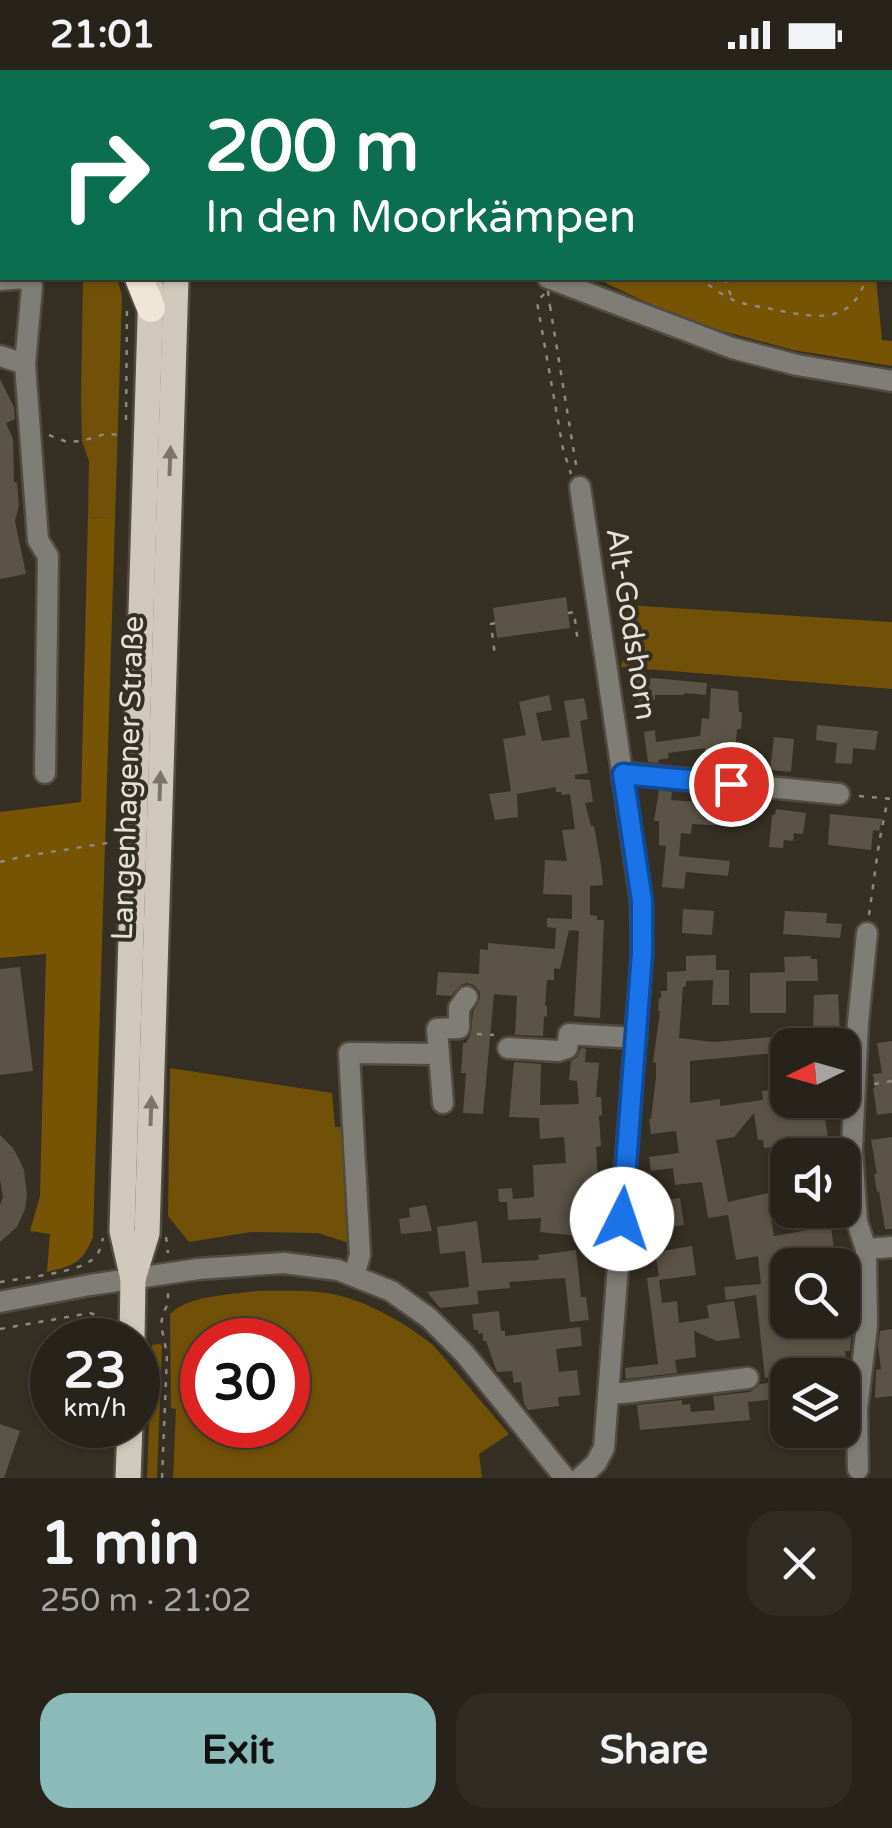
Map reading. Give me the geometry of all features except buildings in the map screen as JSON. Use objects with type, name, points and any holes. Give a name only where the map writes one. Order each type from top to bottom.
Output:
[{"type":"highway","points":[[140,280],[162,310]]},
{"type":"main road","name":"Langenhagener Straße","points":[[125,1318],[133,1279],[122,1231],[162,310],[153,280]]},
{"type":"main road","points":[[162,310],[178,280]]},
{"type":"main road","points":[[128,1478],[129,1448]]},
{"type":"street","points":[[27,280],[32,287],[26,364],[38,540],[48,556],[45,774]]},
{"type":"street","points":[[550,281],[584,290],[732,348],[892,380]]},
{"type":"street","points":[[0,356],[26,364]]},
{"type":"street","name":"Alt-Godshorn","points":[[580,487],[642,901],[642,953],[604,1448],[596,1464],[580,1478]]},
{"type":"street","points":[[623,774],[839,794]]},
{"type":"street","points":[[858,1469],[857,1409],[867,1326],[866,1249],[857,1222],[852,1150],[867,932]]},
{"type":"street","points":[[442,1103],[437,1029],[458,1028],[460,1008],[467,997]]},
{"type":"street","points":[[508,1048],[558,1051],[567,1048],[569,1034],[636,1038]]},
{"type":"street","points":[[354,1276],[360,1254],[349,1053],[439,1054]]},
{"type":"street","points":[[866,1249],[892,1247]]},
{"type":"street","points":[[0,1302],[198,1269],[284,1263],[312,1265],[354,1276],[391,1292],[429,1318],[464,1353],[565,1478]]},
{"type":"street","points":[[609,1392],[623,1394],[748,1378]]},
{"type":"path","points":[[701,280],[732,300],[829,317],[847,310],[865,280]]},
{"type":"path","points":[[726,280],[732,300]]},
{"type":"path","points":[[550,281],[550,306],[580,487]]},
{"type":"path","points":[[550,281],[536,302],[563,449],[574,482],[580,487]]},
{"type":"path","points":[[30,430],[67,442],[105,434],[125,435]]},
{"type":"path","points":[[568,613],[574,612],[578,643]]},
{"type":"path","points":[[495,623],[491,624],[495,656]]},
{"type":"path","points":[[839,794],[890,798],[879,843],[867,932]]},
{"type":"path","points":[[0,862],[111,844],[120,839]]},
{"type":"path","points":[[458,1028],[462,1032],[503,1036],[503,1048],[508,1048]]},
{"type":"path","points":[[0,1282],[90,1262],[98,1255],[104,1230]]},
{"type":"path","points":[[162,1478],[167,1354],[162,1325],[168,1304]]},
{"type":"path","points":[[66,1318],[90,1314],[101,1318]]},
{"type":"path","points":[[0,1329],[30,1324]]},
{"type":"shaded area","points":[[83,280],[118,280],[122,296],[115,519],[88,517],[89,461],[82,441]]},
{"type":"shaded area","points":[[599,280],[876,280],[882,340],[892,341],[892,366],[793,350],[686,321]]},
{"type":"shaded area","points":[[88,517],[115,519],[93,1237],[76,1262],[47,1272],[50,1234],[30,1231],[40,1196],[46,954],[0,958],[0,812],[81,802]]},
{"type":"shaded area","points":[[627,605],[892,622],[892,689],[621,667],[629,640]]},
{"type":"shaded area","points":[[170,1068],[332,1093],[335,1127],[341,1127],[349,1243],[318,1233],[251,1232],[189,1242],[168,1216]]},
{"type":"shaded area","points":[[256,1291],[327,1293],[383,1313],[433,1345],[509,1434],[479,1454],[482,1478],[173,1478],[176,1409],[171,1408],[170,1314],[188,1303]]},
{"type":"shaded area","points":[[148,1448],[158,1448],[157,1478],[147,1478]]},
{"type":"route","points":[[622,1219],[642,953],[642,901],[623,774],[731,784]]}]
